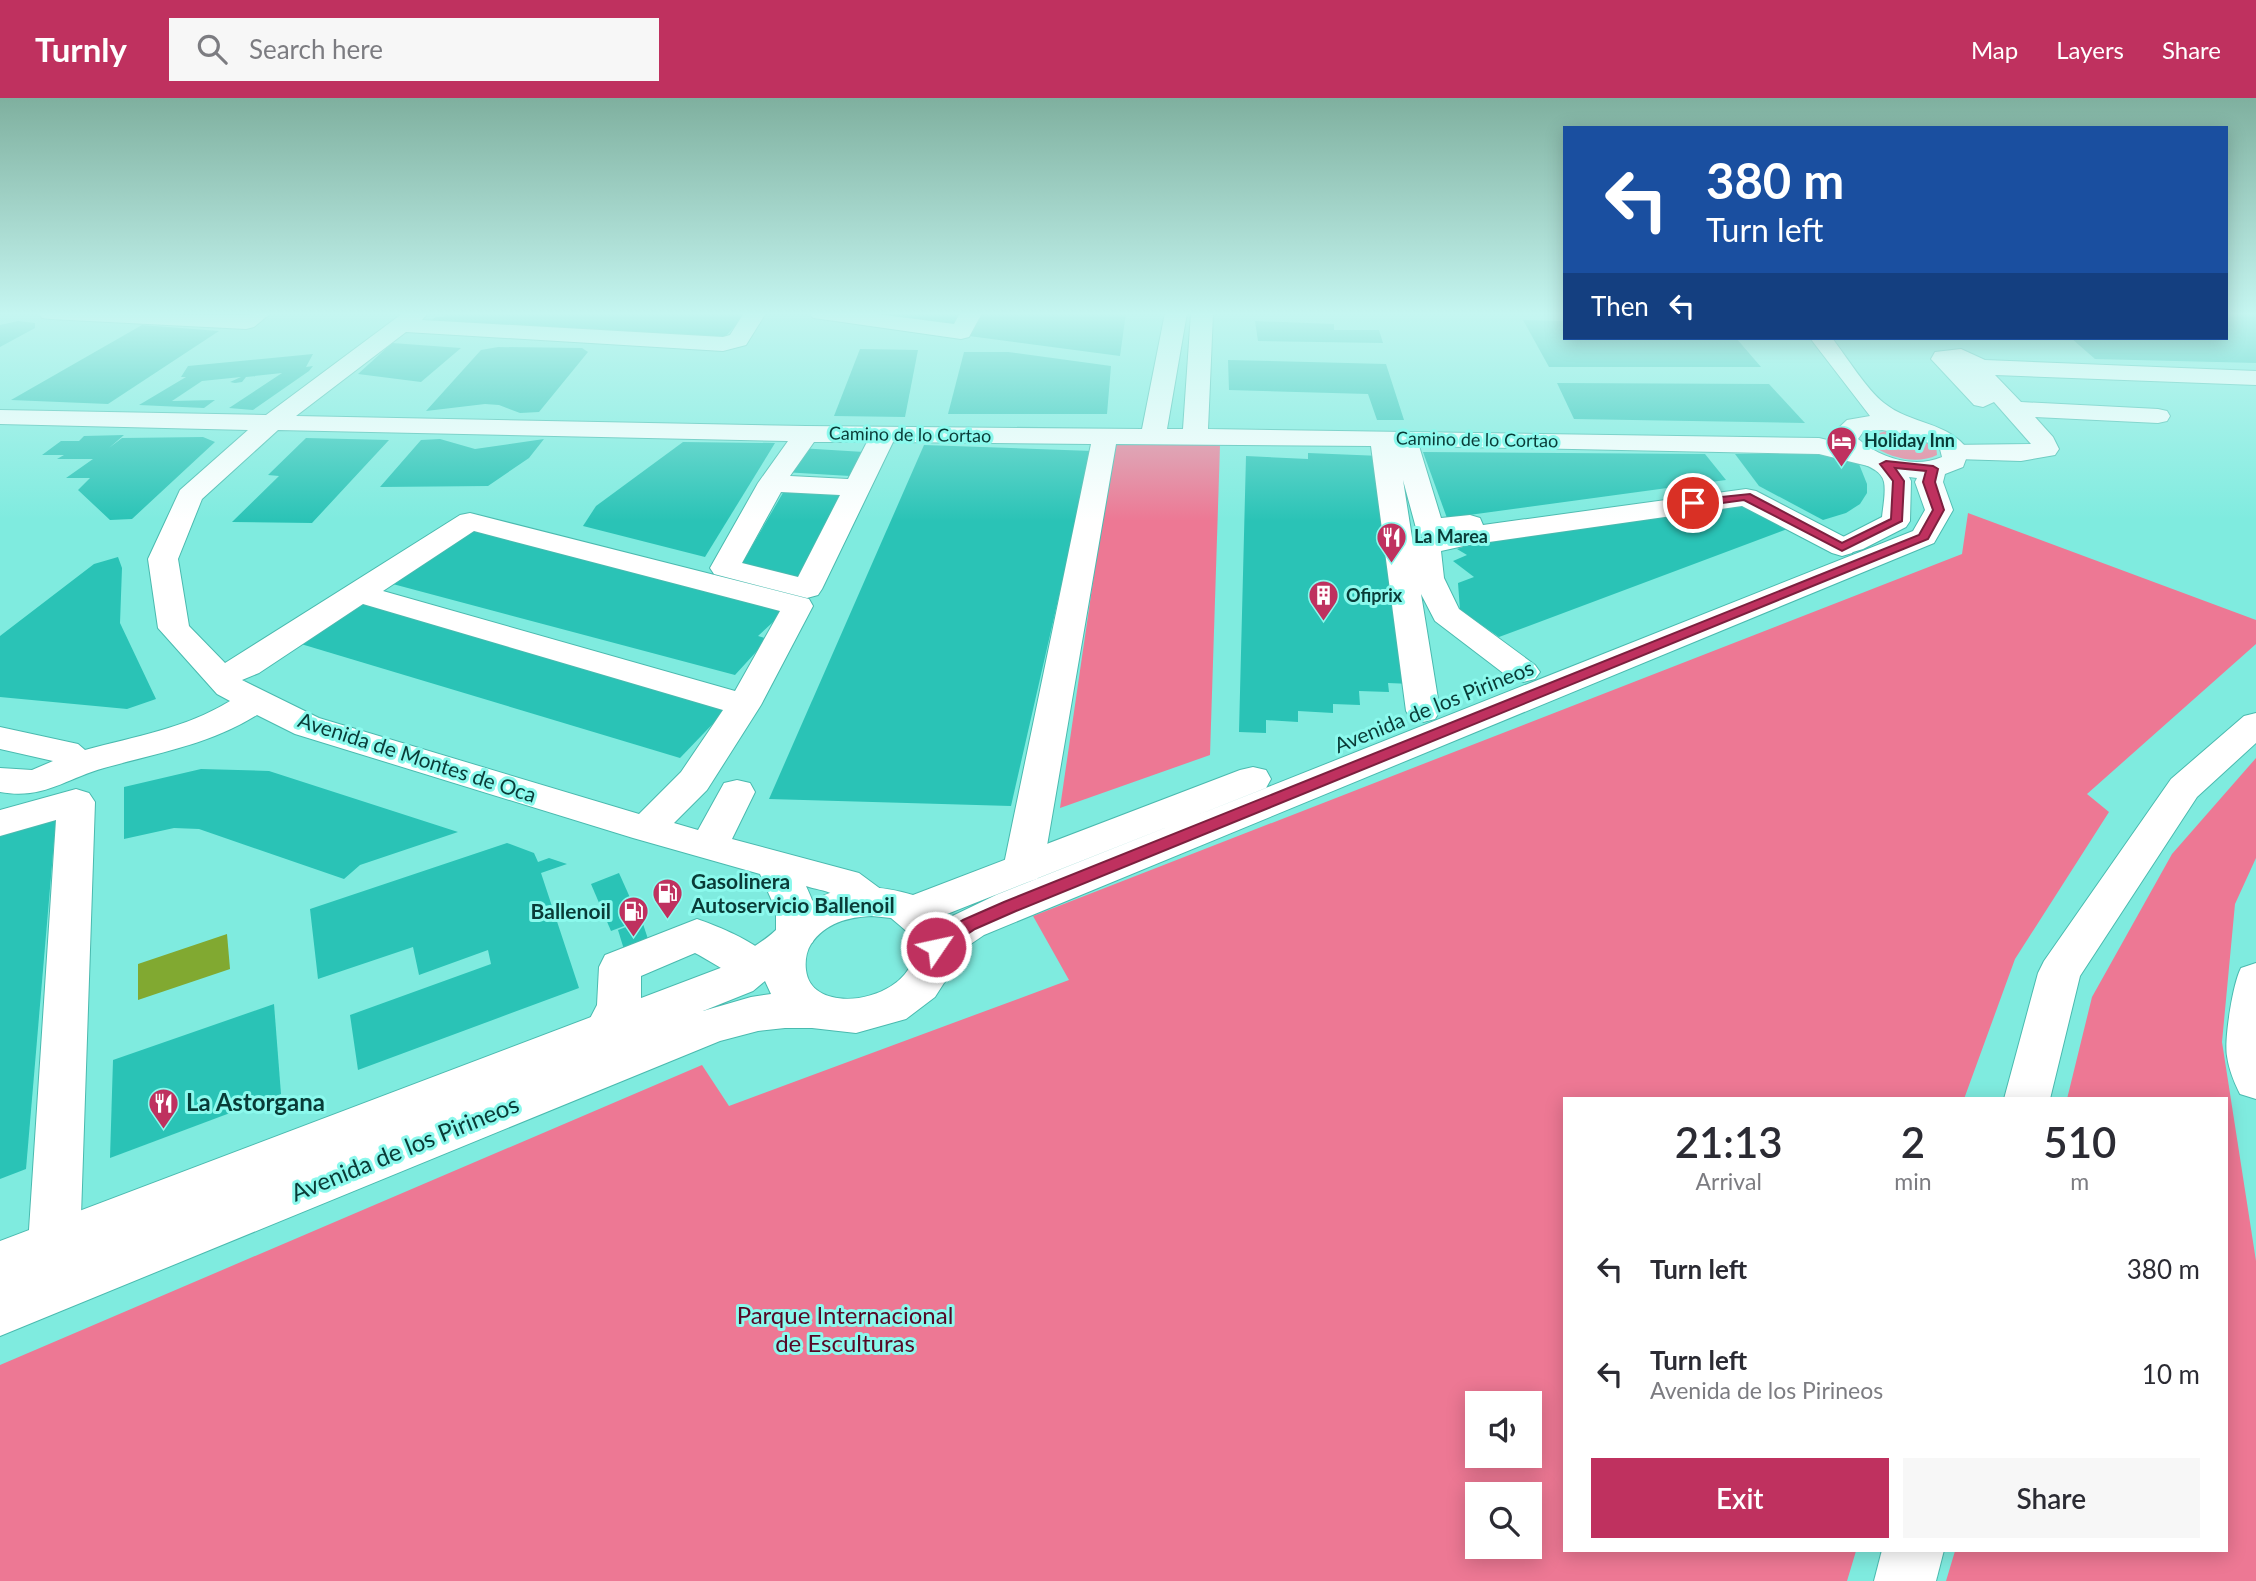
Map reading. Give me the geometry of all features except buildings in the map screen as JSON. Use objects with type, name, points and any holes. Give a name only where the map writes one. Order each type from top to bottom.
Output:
[{"type":"main road","name":"Avenida de Montes de Oca","points":[[325,382],[271,423],[190,496],[163,559],[174,628],[229,687],[307,726],[646,830],[845,883],[868,900]]},
{"type":"main road","points":[[1153,437],[1163,382]]},
{"type":"main road","points":[[1195,437],[1198,382]]},
{"type":"main road","points":[[1829,382],[1850,429],[1846,441],[1851,447],[1877,461]]},
{"type":"main road","points":[[1849,382],[1874,408],[1903,425]]},
{"type":"main road","points":[[1946,454],[2012,445],[2015,440],[1975,382]]},
{"type":"main road","points":[[1946,454],[2021,453],[2046,449],[2044,442],[2014,409],[1985,382]]},
{"type":"main road","points":[[2014,409],[2158,416]]},
{"type":"main road","name":"Camino de lo Cortao","points":[[0,417],[806,434],[1393,438],[1715,463],[1819,446],[1850,429]]},
{"type":"main road","points":[[1850,429],[1882,422],[1903,425],[1932,433],[1946,454]]},
{"type":"main road","points":[[806,434],[772,483],[725,568],[807,589],[857,488],[896,435]]},
{"type":"main road","points":[[895,463],[896,435]]},
{"type":"main road","points":[[1023,869],[1105,436]]},
{"type":"main road","points":[[1393,438],[1430,528],[1642,503],[1733,489],[1715,463]]},
{"type":"main road","points":[[1393,438],[1423,711]]},
{"type":"main road","name":"Camino de lo Cortao","points":[[1819,446],[1877,461],[1946,454]]},
{"type":"main road","name":"Avenida de los Pirineos","points":[[936,947],[969,924],[1010,906],[1924,537],[1939,510],[1929,482],[1946,454]]},
{"type":"main road","name":"Avenida de los Pirineos","points":[[912,911],[1842,547],[1896,521],[1898,481],[1877,461]]},
{"type":"main road","points":[[772,483],[857,488]]},
{"type":"main road","points":[[1523,672],[1446,614],[1429,578],[1426,546],[1468,536],[1746,497],[1842,547]]},
{"type":"main road","points":[[220,678],[247,666],[470,521],[798,606],[744,705],[694,781],[646,830]]},
{"type":"main road","points":[[358,593],[744,705]]},
{"type":"main road","points":[[0,780],[18,784],[47,780],[80,764],[192,734],[225,719],[256,700]]},
{"type":"main road","points":[[2028,1097],[2059,973],[2184,788],[2256,724]]},
{"type":"main road","points":[[0,738],[65,752],[80,764]]},
{"type":"main road","points":[[707,845],[723,823],[737,792]]},
{"type":"main road","points":[[0,823],[76,802],[54,1245]]},
{"type":"main road","points":[[777,867],[796,910],[795,935]]},
{"type":"main road","points":[[868,900],[891,903],[912,911],[929,926],[936,947],[933,967],[919,987],[898,1004],[872,1014],[843,1016],[816,1011],[796,998],[785,979],[783,958],[795,935],[825,911],[843,905],[868,900]]},
{"type":"main road","name":"Avenida de los Pirineos","points":[[0,1266],[738,979],[795,935]]},
{"type":"main road","points":[[2256,980],[2249,1053],[2256,1080]]},
{"type":"main road","name":"Avenida de los Pirineos","points":[[0,1310],[708,1027],[761,1013],[816,1011]]},
{"type":"main road","points":[[1905,1581],[1912,1552]]},
{"type":"green space","points":[[1889,430],[1910,433],[1936,445],[1937,455],[1921,459],[1903,459],[1872,445],[1870,436]]},
{"type":"green space","points":[[1113,444],[1220,445],[1210,755],[1060,808]]},
{"type":"green space","name":"Parque Internacional de Esculturas","points":[[1968,513],[2256,620],[2256,644],[2087,794],[2109,812],[2015,959],[1965,1097],[1563,1097],[1563,1552],[1856,1552],[1847,1581],[0,1581],[0,1365],[702,1065],[729,1106],[1069,980],[1033,916],[1962,554]]},
{"type":"green space","points":[[2256,758],[2256,858],[2235,904],[2222,1042],[2256,1261],[2256,1581],[1946,1581],[1955,1552],[2228,1552],[2228,1097],[2067,1097],[2092,997],[2172,854]]},
{"type":"shaded area","points":[[227,934],[230,969],[138,1000],[138,964]]},
{"type":"place","name":"Holiday Inn","points":[[1841,468]]},
{"type":"place","name":"La Marea","points":[[1391,564]]},
{"type":"place","name":"Ofiprix","points":[[1323,623]]},
{"type":"place","name":"Gasolinera Autoservicio Ballenoil","points":[[668,921]]},
{"type":"place","name":"Ballenoil","points":[[634,939]]},
{"type":"place","name":"La Astorgana","points":[[163,1130]]},
{"type":"route","points":[[936,947],[969,924],[1010,906],[1924,537],[1939,510],[1929,482],[1933,469],[1902,468],[1886,464],[1898,481],[1896,521],[1864,539],[1842,547],[1746,497],[1693,503]]}]
